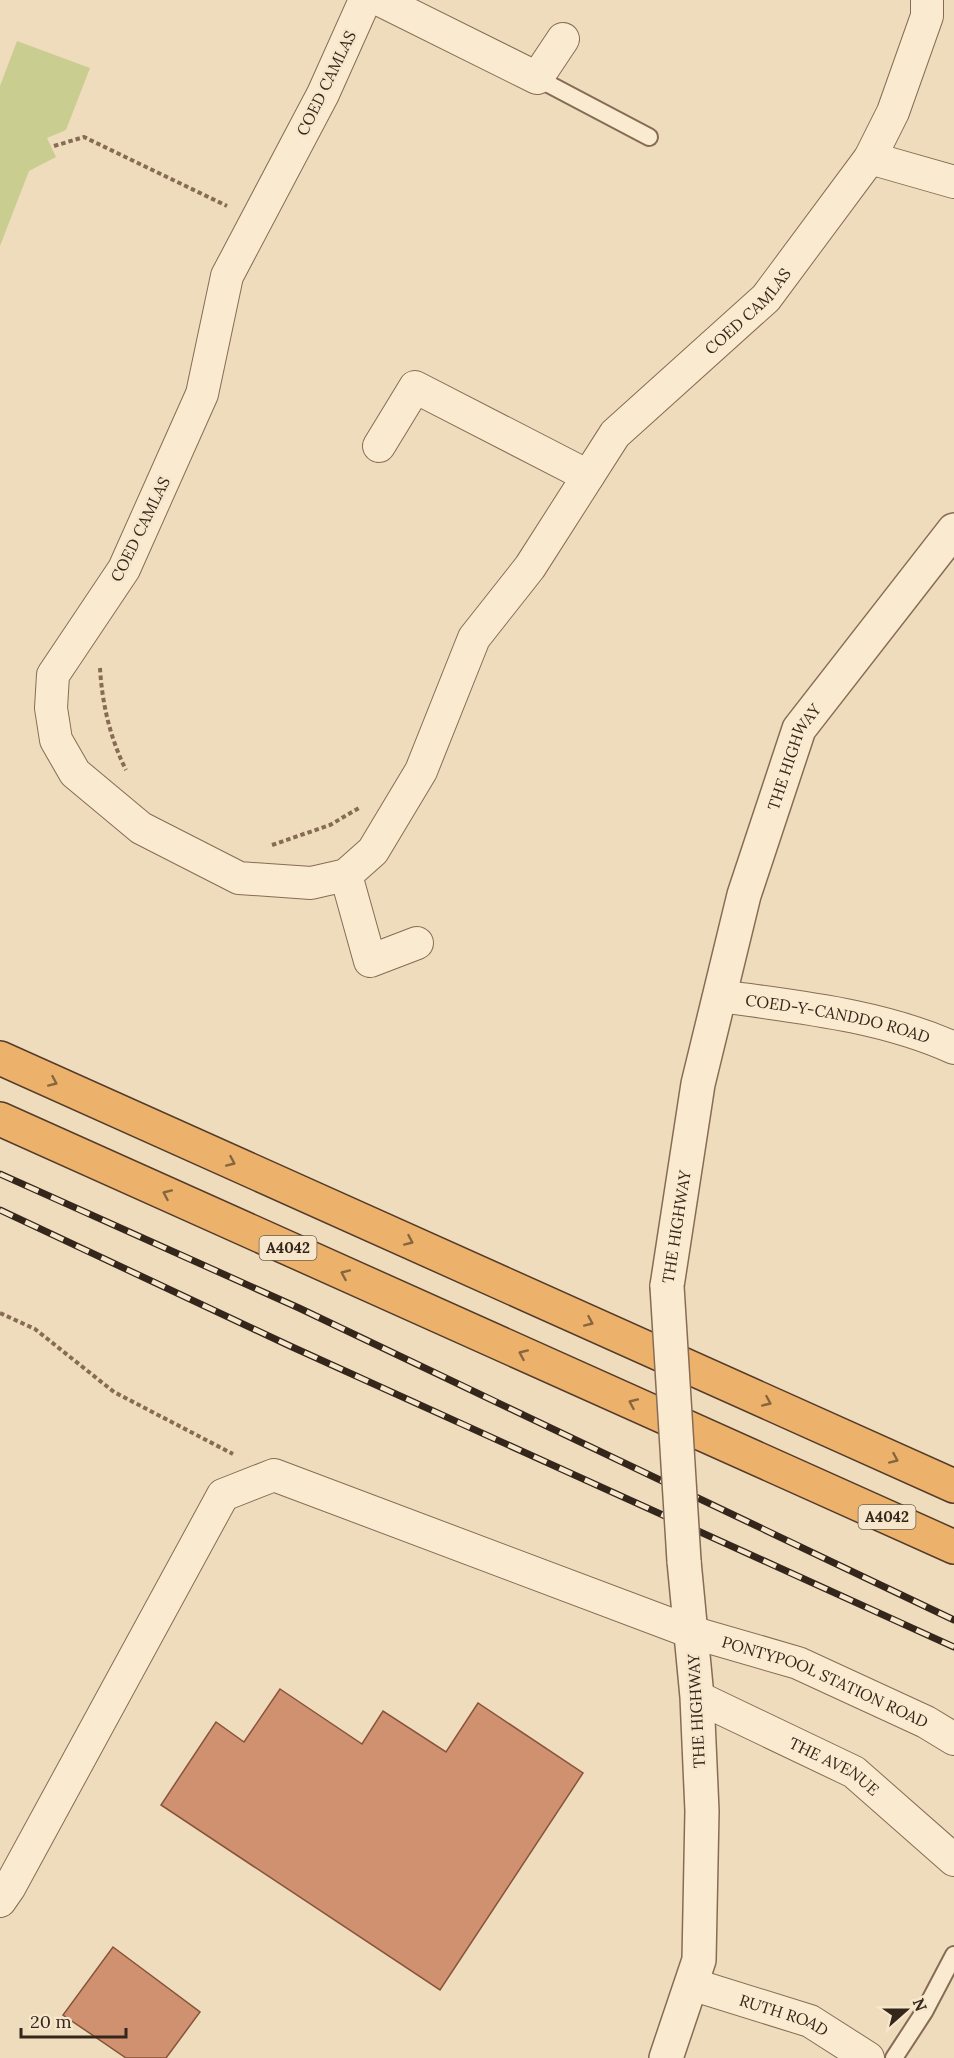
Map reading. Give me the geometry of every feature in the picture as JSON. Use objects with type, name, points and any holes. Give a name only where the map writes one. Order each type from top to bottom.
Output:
[{"type":"highway","points":[[0,1058],[954,1486]]},
{"type":"highway","name":"A4042","points":[[0,1119],[954,1547]]},
{"type":"street","name":"COED CAMLAS","points":[[365,0],[323,94],[227,276],[202,394],[124,569],[53,675],[51,708],[56,740],[75,773],[141,828],[238,878],[311,883],[346,875],[374,851],[421,771],[474,638],[530,567],[615,434],[766,298],[870,158],[893,112],[927,16],[927,0]]},
{"type":"street","points":[[380,0],[537,78],[563,39]]},
{"type":"street","points":[[870,158],[954,182]]},
{"type":"street","points":[[379,446],[414,387],[588,476]]},
{"type":"street","name":"THE HIGHWAY","points":[[666,2058],[699,1960],[702,1811],[698,1697],[684,1561],[667,1286],[698,1084],[744,895],[799,729],[954,530]]},
{"type":"street","points":[[346,875],[370,961],[417,943]]},
{"type":"street","name":"COED-Y-CANDDO ROAD","points":[[720,996],[846,1014],[953,1045]]},
{"type":"street","points":[[0,1901],[223,1495],[274,1476]]},
{"type":"street","name":"PONTYPOOL STATION ROAD","points":[[274,1476],[691,1632],[798,1663],[926,1722],[954,1739]]},
{"type":"street","name":"THE AVENUE","points":[[698,1697],[854,1772],[954,1860]]},
{"type":"street","name":"RUTH ROAD","points":[[691,1984],[810,2021],[868,2058]]},
{"type":"lane","points":[[537,78],[650,137]]},
{"type":"lane","points":[[894,2058],[924,2012],[954,1955]]},
{"type":"path","points":[[54,146],[84,136],[256,220]]},
{"type":"path","points":[[100,665],[102,699],[117,753],[128,774]]},
{"type":"path","points":[[271,845],[330,825],[360,807]]},
{"type":"path","points":[[0,1313],[35,1329],[114,1392],[274,1476]]},
{"type":"green space","points":[[17,41],[90,68],[66,130],[47,138],[56,157],[29,171],[0,246],[0,86]]},
{"type":"building","points":[[280,1689],[362,1744],[383,1711],[446,1752],[478,1703],[583,1773],[440,1990],[161,1805],[216,1722],[244,1742]]},
{"type":"building","points":[[113,1947],[200,2012],[166,2058],[126,2058],[63,2015]]},
{"type":"railway","points":[[0,1174],[299,1308],[954,1620]]},
{"type":"railway","points":[[0,1210],[290,1346],[954,1647]]}]
